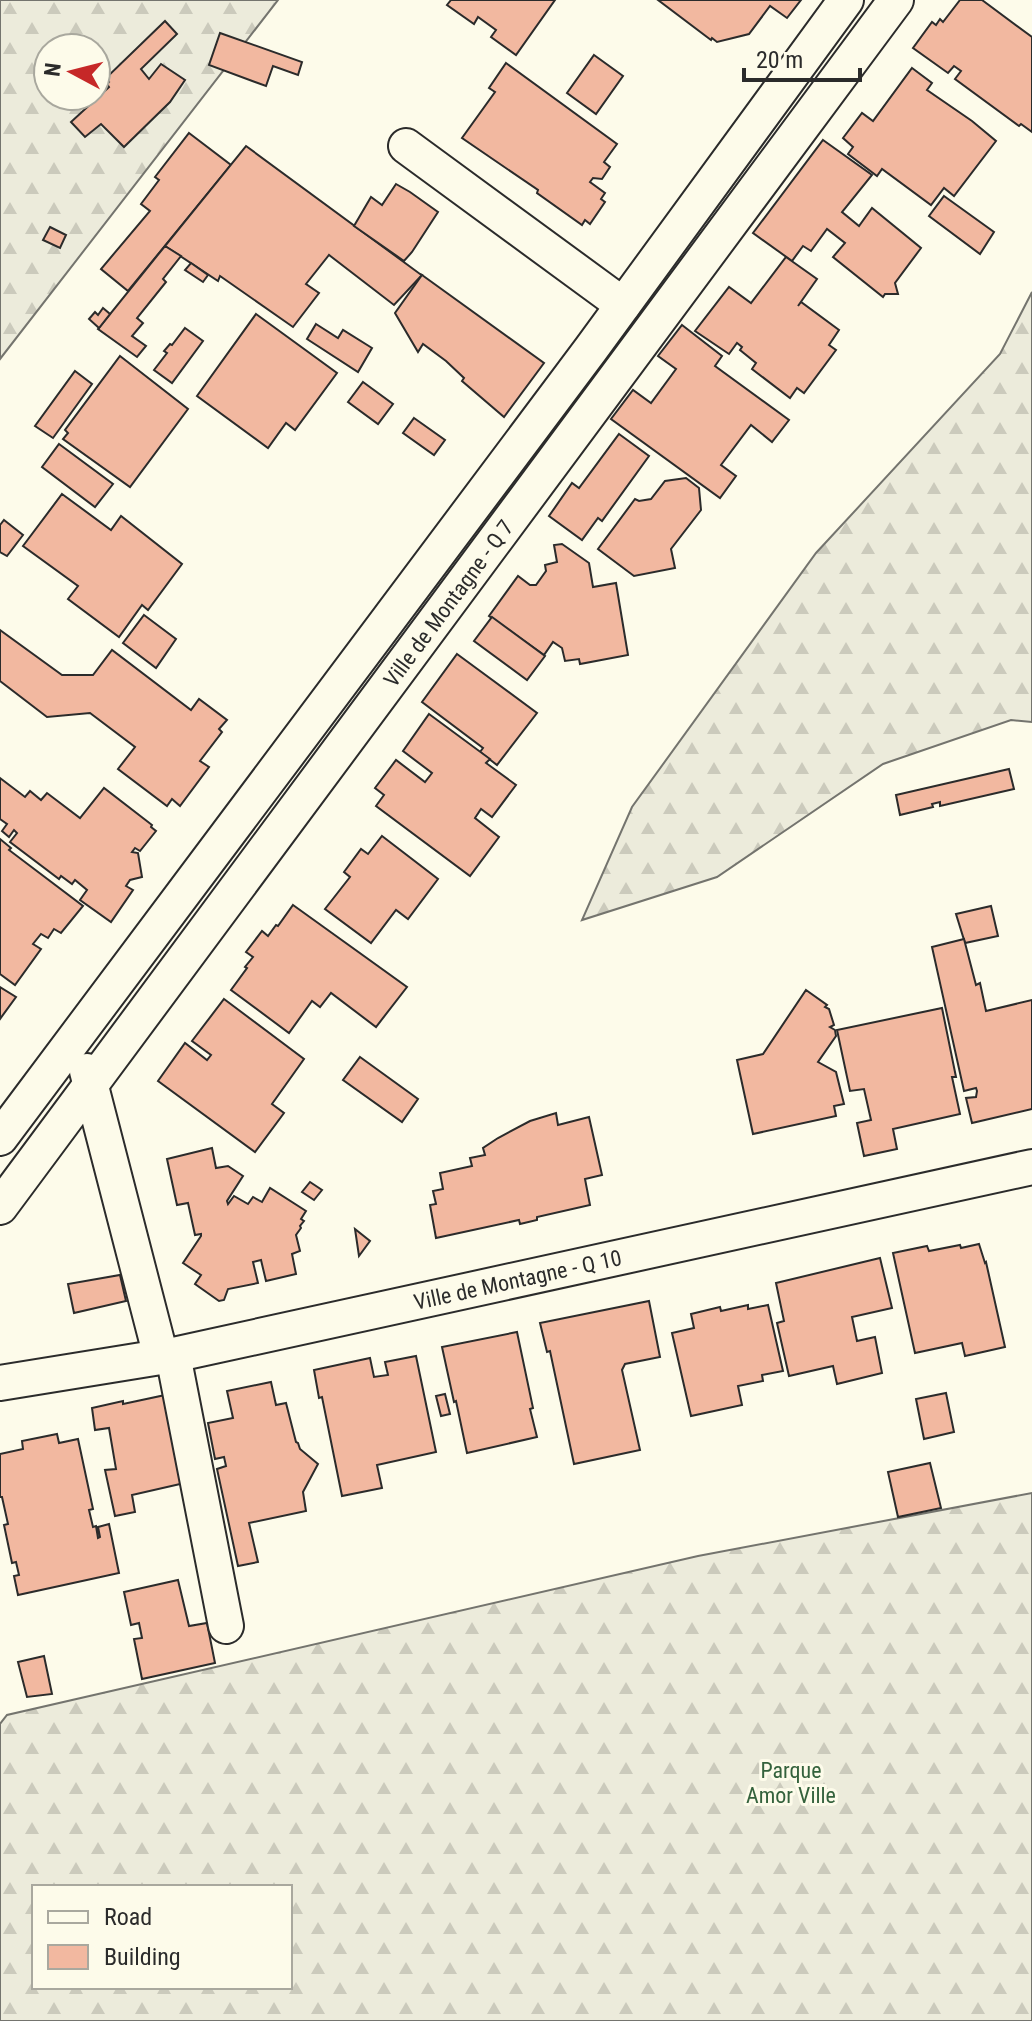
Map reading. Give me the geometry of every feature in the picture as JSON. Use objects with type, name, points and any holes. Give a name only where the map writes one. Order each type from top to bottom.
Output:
[{"type":"street","name":"Ville de Montagne - Q 7","points":[[0,1138],[591,349],[846,0]]},
{"type":"street","name":"Ville de Montagne - Q 7","points":[[0,1207],[896,0]]},
{"type":"street","points":[[406,146],[623,305]]},
{"type":"street","points":[[591,349],[622,368]]},
{"type":"street","points":[[75,1038],[91,1083],[167,1356],[226,1626]]},
{"type":"street","name":"Ville de Montagne - Q 10","points":[[0,1383],[167,1356],[1032,1167]]},
{"type":"green space","points":[[0,0],[278,0],[0,359]]},
{"type":"green space","points":[[1032,292],[1032,722],[1011,720],[883,764],[717,877],[582,920],[632,807],[816,553],[1000,354]]},
{"type":"green space","name":"Parque Amor Ville","points":[[1032,1493],[1032,2021],[0,2021],[0,1724],[7,1715],[698,1556]]},
{"type":"building","points":[[451,0],[555,0],[516,55],[491,37],[496,30],[478,17],[474,24],[447,5]]},
{"type":"building","points":[[658,0],[801,0],[787,18],[770,6],[749,34],[717,42]]},
{"type":"building","points":[[960,0],[982,0],[1032,37],[1032,132],[1021,124],[1019,126],[955,79],[961,71],[954,66],[948,73],[913,48],[932,22],[936,25],[940,19],[943,22]]},
{"type":"building","points":[[165,21],[177,34],[141,69],[149,79],[161,64],[185,80],[170,102],[124,147],[101,124],[85,137],[71,122],[82,112],[112,112],[112,72]]},
{"type":"building","points":[[220,33],[302,62],[298,75],[273,66],[266,86],[209,65]]},
{"type":"building","points":[[594,55],[623,76],[596,114],[567,93]]},
{"type":"building","points":[[506,63],[617,144],[604,162],[610,167],[602,179],[593,178],[590,182],[605,193],[601,199],[605,202],[590,224],[585,220],[582,225],[537,193],[538,190],[462,138],[495,92],[489,88]]},
{"type":"building","points":[[912,68],[932,83],[927,90],[996,141],[954,196],[944,188],[931,205],[882,169],[877,176],[848,154],[853,147],[843,138],[862,113],[873,121]]},
{"type":"building","points":[[189,133],[231,165],[128,291],[101,269],[150,211],[141,204],[159,180],[155,177]]},
{"type":"building","points":[[823,140],[872,175],[842,212],[859,226],[872,208],[921,248],[895,283],[898,294],[885,294],[883,297],[833,257],[845,243],[827,229],[811,251],[803,246],[792,261],[753,233]]},
{"type":"building","points":[[246,146],[422,275],[394,305],[329,255],[306,284],[319,293],[293,327],[220,276],[218,281],[165,246]]},
{"type":"building","points":[[396,184],[438,212],[404,261],[354,226],[371,197],[382,205]]},
{"type":"building","points":[[944,196],[994,232],[980,254],[929,216]]},
{"type":"building","points":[[50,227],[66,235],[60,248],[43,240]]},
{"type":"building","points":[[165,246],[181,256],[163,279],[166,282],[137,318],[143,323],[132,336],[146,346],[137,357],[98,329]]},
{"type":"building","points":[[786,257],[817,279],[798,306],[801,302],[839,330],[829,345],[836,350],[804,393],[797,388],[790,398],[752,369],[756,363],[740,350],[742,347],[737,343],[729,354],[695,331],[729,287],[751,303]]},
{"type":"building","points":[[191,263],[208,275],[203,282],[185,270]]},
{"type":"building","points":[[422,275],[544,363],[504,417],[462,381],[464,378],[446,361],[423,344],[418,352],[395,313]]},
{"type":"building","points":[[103,308],[110,314],[99,328],[89,319],[95,312],[98,315]]},
{"type":"building","points":[[256,314],[337,373],[295,430],[286,423],[268,448],[197,396]]},
{"type":"building","points":[[316,324],[338,338],[343,330],[372,348],[358,372],[307,339]]},
{"type":"building","points":[[682,325],[722,356],[715,366],[789,420],[772,442],[751,425],[721,465],[736,476],[720,498],[611,419],[633,390],[651,403],[676,369],[658,356]]},
{"type":"building","points":[[185,328],[203,341],[172,383],[154,370],[167,353],[164,351]]},
{"type":"building","points":[[120,356],[188,409],[130,487],[63,439],[68,433],[65,430]]},
{"type":"building","points":[[75,371],[92,384],[53,438],[35,426]]},
{"type":"building","points":[[363,382],[393,404],[378,424],[348,402]]},
{"type":"building","points":[[414,418],[445,440],[434,455],[403,433]]},
{"type":"building","points":[[619,434],[649,456],[602,521],[598,518],[582,540],[549,516],[572,483],[579,488]]},
{"type":"building","points":[[59,444],[113,484],[95,507],[42,467]]},
{"type":"building","points":[[686,478],[699,488],[701,510],[671,549],[675,568],[634,576],[598,549],[635,499],[651,499],[665,481]]},
{"type":"building","points":[[62,494],[111,530],[121,516],[182,564],[148,610],[142,605],[119,637],[68,599],[78,586],[23,546]]},
{"type":"building","points":[[4,520],[23,535],[7,556],[0,552],[0,525]]},
{"type":"building","points":[[562,544],[589,563],[593,587],[616,583],[628,655],[580,664],[579,659],[565,661],[562,648],[553,642],[544,655],[489,616],[518,576],[530,585],[536,585],[546,571],[545,565],[557,562],[554,545]]},
{"type":"building","points":[[144,615],[176,639],[156,668],[123,643]]},
{"type":"building","points":[[492,617],[545,656],[527,680],[474,641]]},
{"type":"building","points":[[0,630],[62,675],[93,675],[112,650],[191,710],[199,699],[227,720],[219,729],[222,732],[200,761],[209,767],[180,806],[172,799],[167,806],[118,769],[135,747],[90,713],[47,717],[0,681]]},
{"type":"building","points":[[457,654],[537,713],[497,765],[480,752],[483,748],[422,702]]},
{"type":"building","points":[[429,714],[490,759],[486,763],[516,785],[492,817],[481,809],[475,818],[499,837],[470,876],[376,806],[384,795],[375,788],[396,760],[425,782],[432,773],[403,751]]},
{"type":"building","points":[[1009,769],[1014,789],[940,806],[940,802],[932,804],[933,807],[900,815],[896,795]]},
{"type":"building","points":[[0,778],[25,797],[30,791],[41,800],[47,793],[80,818],[104,788],[152,825],[156,831],[140,851],[135,848],[132,852],[138,853],[142,877],[130,880],[126,886],[133,890],[111,922],[80,900],[87,890],[75,880],[72,884],[61,876],[59,879],[10,842],[17,833],[14,830],[9,837],[2,831],[7,824],[0,819]]},
{"type":"building","points":[[382,836],[438,879],[408,919],[396,910],[371,943],[325,909],[350,877],[344,872],[361,849],[368,854]]},
{"type":"building","points":[[0,839],[11,848],[9,850],[83,906],[61,933],[54,929],[48,938],[41,934],[33,944],[41,949],[15,985],[0,974]]},
{"type":"building","points":[[293,905],[407,987],[376,1027],[331,993],[320,1007],[312,1001],[289,1033],[231,990],[253,957],[246,952],[262,931],[268,936],[278,926]]},
{"type":"building","points":[[991,906],[998,936],[965,943],[956,914]]},
{"type":"building","points":[[964,939],[976,985],[980,983],[986,1011],[1032,1000],[1032,1109],[972,1123],[966,1098],[976,1097],[977,1091],[976,1088],[964,1091],[932,947]]},
{"type":"building","points":[[0,987],[16,997],[0,1019]]},
{"type":"building","points":[[806,990],[829,1009],[834,1025],[830,1027],[835,1030],[836,1036],[818,1062],[836,1072],[844,1104],[834,1106],[836,1116],[753,1134],[737,1060],[763,1054]]},
{"type":"building","points":[[224,999],[304,1059],[272,1104],[284,1113],[255,1152],[158,1081],[185,1043],[207,1060],[211,1055],[192,1041]]},
{"type":"building","points":[[942,1008],[960,1114],[893,1129],[897,1149],[864,1156],[857,1123],[871,1120],[864,1089],[850,1091],[837,1030]]},
{"type":"building","points":[[360,1057],[418,1099],[402,1122],[343,1080]]},
{"type":"building","points":[[556,1113],[558,1125],[589,1117],[602,1175],[585,1179],[590,1205],[520,1224],[519,1220],[436,1238],[430,1205],[436,1204],[433,1191],[443,1189],[440,1173],[472,1166],[470,1158],[485,1155],[483,1148],[498,1138],[530,1121]]},
{"type":"building","points":[[212,1148],[216,1168],[228,1166],[243,1176],[228,1204],[234,1196],[248,1204],[253,1197],[262,1202],[270,1188],[306,1211],[296,1235],[300,1251],[292,1254],[296,1274],[266,1281],[261,1260],[253,1262],[258,1283],[228,1289],[224,1300],[219,1301],[195,1284],[201,1275],[183,1263],[201,1234],[195,1235],[188,1203],[177,1205],[167,1159]]},
{"type":"building","points":[[310,1182],[322,1190],[314,1200],[302,1192]]},
{"type":"building","points":[[355,1229],[370,1241],[359,1256]]},
{"type":"building","points":[[979,1244],[1005,1347],[965,1356],[962,1343],[915,1353],[893,1253],[927,1246],[929,1251]]},
{"type":"building","points":[[880,1258],[892,1308],[852,1317],[857,1341],[875,1337],[882,1373],[837,1384],[833,1366],[789,1376],[777,1323],[784,1321],[776,1283]]},
{"type":"building","points":[[120,1275],[126,1301],[74,1313],[68,1284]]},
{"type":"building","points":[[649,1301],[660,1357],[625,1364],[622,1370],[640,1450],[574,1464],[550,1351],[547,1352],[540,1323]]},
{"type":"building","points":[[748,1305],[748,1309],[768,1305],[783,1371],[762,1375],[763,1381],[738,1386],[742,1405],[691,1416],[672,1333],[694,1328],[691,1314]]},
{"type":"building","points":[[517,1332],[537,1437],[467,1453],[442,1347]]},
{"type":"building","points":[[416,1356],[436,1452],[377,1465],[382,1488],[342,1496],[314,1370],[370,1358],[374,1377],[388,1375],[385,1362]]},
{"type":"building","points":[[271,1382],[276,1405],[286,1403],[300,1449],[318,1464],[303,1492],[306,1511],[249,1523],[258,1562],[238,1566],[217,1469],[226,1466],[224,1457],[215,1459],[208,1423],[233,1418],[227,1391]]},
{"type":"building","points":[[946,1393],[954,1432],[924,1439],[916,1399]]},
{"type":"building","points":[[170,1394],[202,1479],[132,1495],[135,1512],[115,1516],[105,1470],[116,1469],[109,1428],[95,1430],[92,1408]]},
{"type":"building","points":[[445,1394],[450,1414],[441,1416],[436,1396]]},
{"type":"building","points":[[57,1434],[59,1443],[78,1439],[93,1509],[89,1510],[93,1527],[96,1526],[98,1538],[98,1527],[109,1524],[119,1573],[18,1595],[14,1576],[19,1575],[16,1562],[12,1563],[4,1525],[8,1524],[0,1497],[0,1454],[23,1449],[22,1441]]},
{"type":"building","points":[[930,1463],[941,1508],[898,1517],[888,1472]]},
{"type":"building","points":[[178,1580],[189,1626],[207,1623],[215,1663],[142,1679],[134,1639],[142,1638],[139,1623],[131,1625],[124,1592]]},
{"type":"building","points":[[44,1656],[52,1694],[27,1697],[18,1662]]}]
